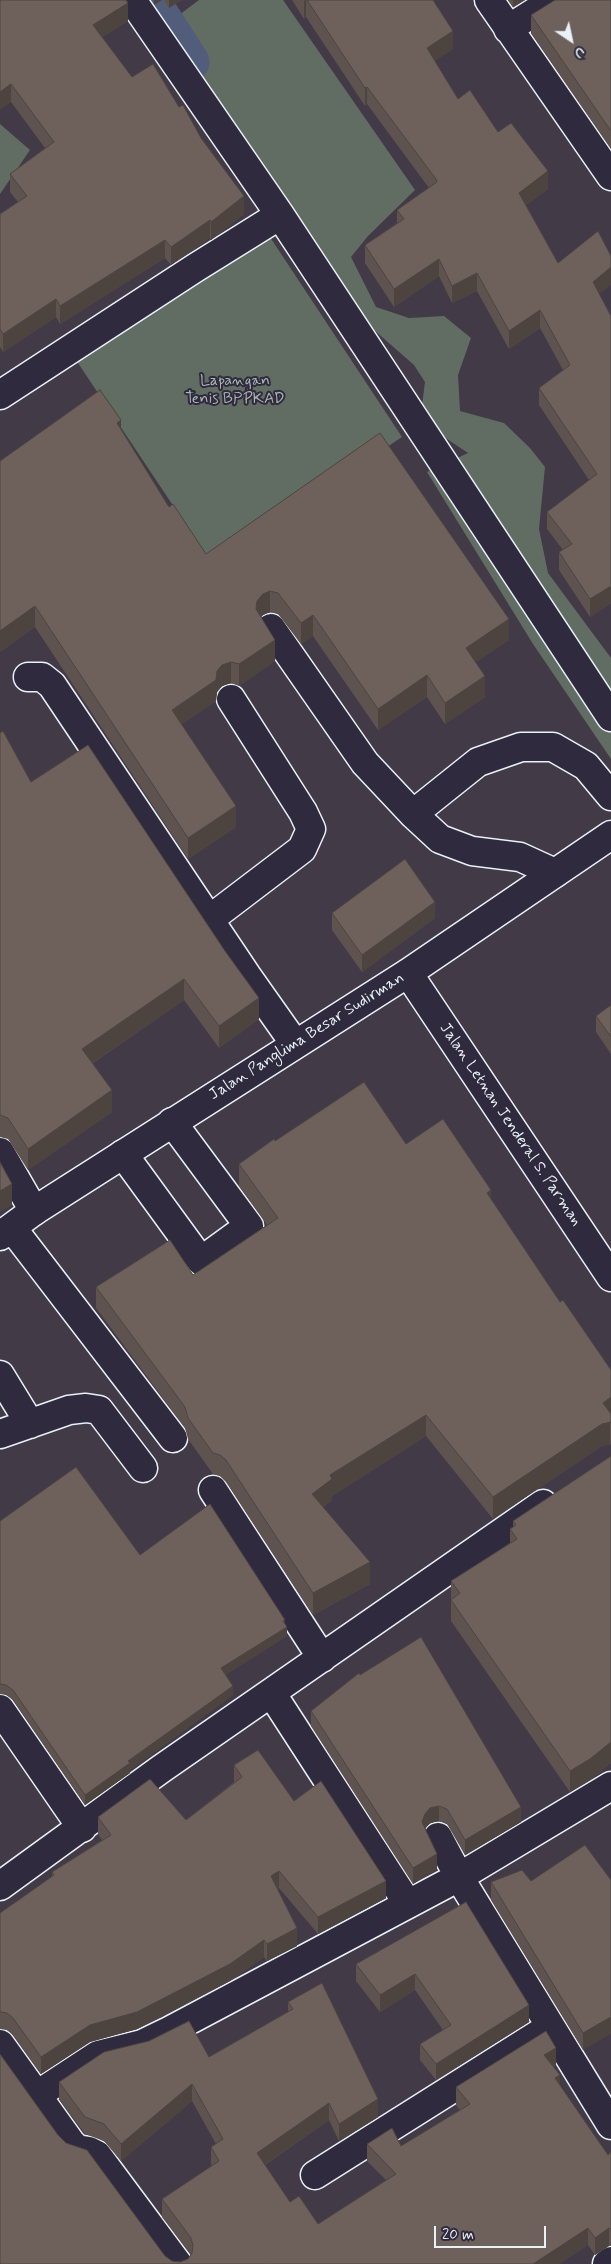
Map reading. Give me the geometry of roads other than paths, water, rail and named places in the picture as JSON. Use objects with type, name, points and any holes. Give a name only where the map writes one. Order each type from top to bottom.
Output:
[{"type":"street","points":[[132,0],[280,215],[611,717]]},
{"type":"street","points":[[490,0],[508,29],[611,176]]},
{"type":"street","points":[[508,29],[554,0]]},
{"type":"street","points":[[0,395],[280,215]]},
{"type":"street","points":[[272,628],[364,762],[413,814],[440,839],[472,850],[520,857],[555,873]]},
{"type":"street","points":[[28,676],[42,677],[52,685],[295,1044]]},
{"type":"street","points":[[210,919],[302,848],[311,829],[303,812],[231,699]]},
{"type":"street","points":[[413,814],[478,762],[521,747],[553,747],[586,766],[611,796]]},
{"type":"street","name":"Jalan Panglima Besar Sudirman","points":[[6,1232],[34,1211],[172,1122],[408,973],[611,835]]},
{"type":"street","name":"Jalan Letnan Jenderal S. Parman","points":[[408,973],[611,1277]]},
{"type":"street","points":[[123,1154],[202,1261],[249,1226],[172,1122]]},
{"type":"street","points":[[0,1152],[34,1211]]},
{"type":"street","points":[[6,1232],[173,1438]]},
{"type":"street","points":[[0,1376],[30,1424]]},
{"type":"street","points":[[0,1434],[69,1410],[86,1408],[99,1410],[143,1468]]},
{"type":"street","points":[[213,1490],[322,1658]]},
{"type":"street","points":[[0,1886],[161,1769],[272,1694],[475,1549],[563,1491]]},
{"type":"street","points":[[272,1694],[408,1904]]},
{"type":"street","points":[[0,1709],[82,1828]]},
{"type":"street","points":[[37,2095],[82,2063],[98,2055],[142,2044],[170,2031],[459,1878],[611,1786]]},
{"type":"street","points":[[438,1837],[459,1878],[611,2125]]},
{"type":"street","points":[[315,2175],[550,2026]]},
{"type":"street","points":[[0,2044],[77,2149],[89,2151],[97,2155],[178,2264]]},
{"type":"street","points":[[607,2264],[611,2261]]},
{"type":"waterway","points":[[150,0],[190,62]]},
{"type":"park label","name":"Lapangan Tenis BPPKAD","points":[[235,391]]}]
